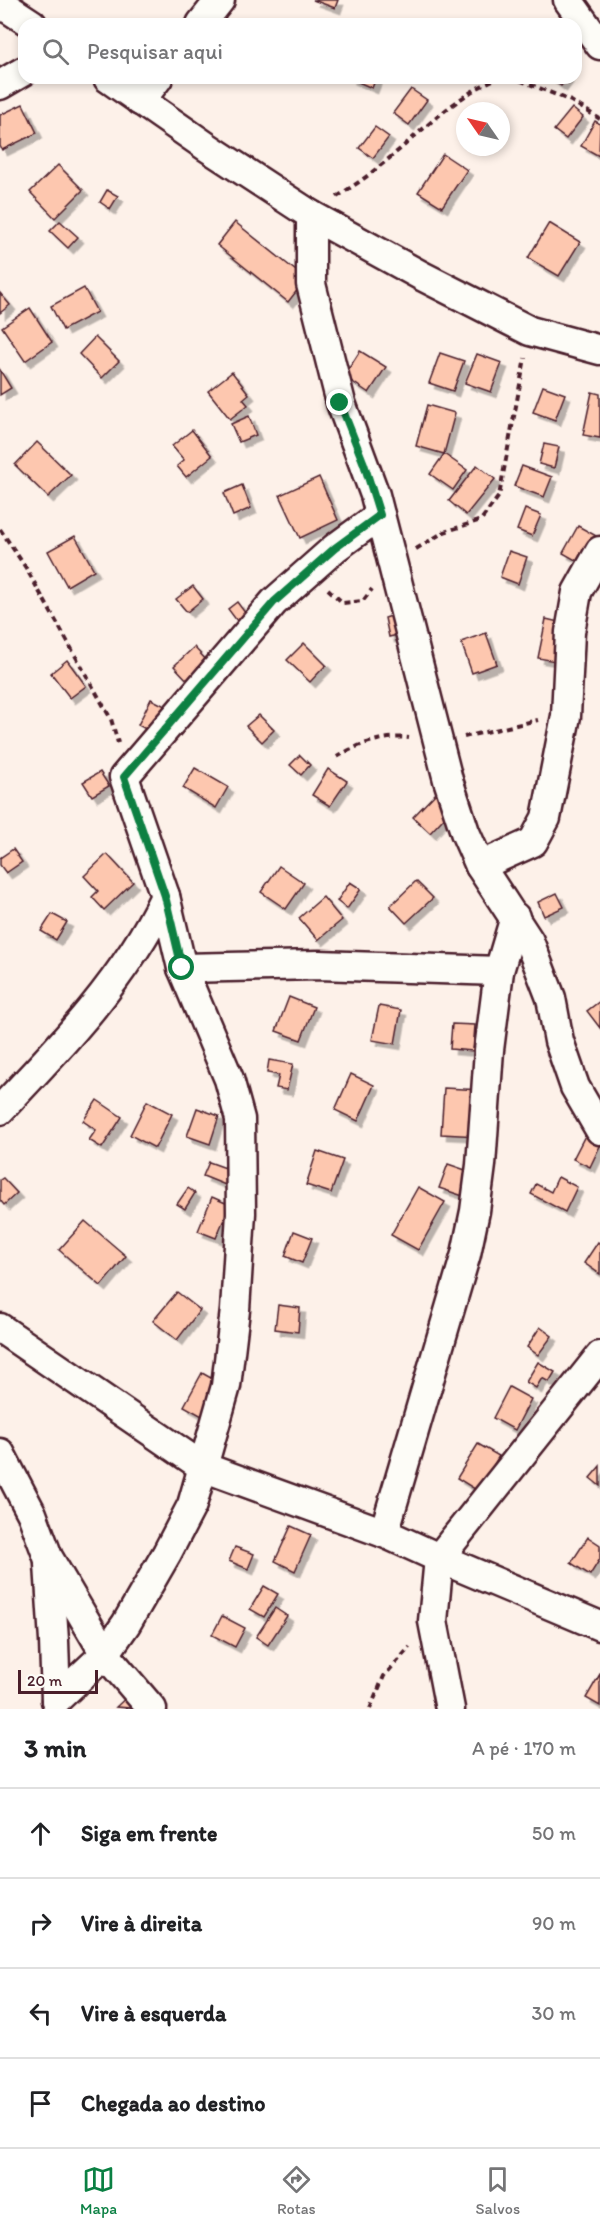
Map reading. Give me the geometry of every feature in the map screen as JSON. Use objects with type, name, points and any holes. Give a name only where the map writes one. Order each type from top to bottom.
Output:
[{"type":"street","points":[[206,18],[220,0]]},
{"type":"street","points":[[568,0],[581,18]]},
{"type":"street","points":[[0,3],[23,18]]},
{"type":"street","points":[[582,20],[600,45]]},
{"type":"street","points":[[0,85],[18,74]]},
{"type":"street","points":[[116,84],[311,214],[422,276],[530,331],[600,350]]},
{"type":"street","points":[[140,101],[153,84]]},
{"type":"street","points":[[311,214],[312,284],[340,403],[364,464],[380,515],[448,780],[465,832],[480,866],[515,917],[540,966],[551,998],[559,1041],[576,1087],[600,1130]]},
{"type":"street","points":[[48,1557],[56,1700],[105,1654],[126,1624],[167,1554],[192,1505],[226,1386],[235,1310],[241,1213],[240,1119],[229,1079],[182,968],[165,896],[124,777],[274,602],[335,548],[380,515]]},
{"type":"street","points":[[480,866],[533,842],[546,818],[566,716],[570,632],[577,592],[600,550]]},
{"type":"street","points":[[0,1110],[93,1008],[125,964],[165,896]]},
{"type":"street","points":[[384,1533],[466,1254],[482,1166],[489,1050],[499,971],[515,917]]},
{"type":"street","points":[[182,968],[319,965],[499,971]]},
{"type":"street","points":[[0,1328],[203,1467],[384,1533],[600,1626]]},
{"type":"street","points":[[450,1709],[433,1621],[438,1558],[600,1356]]},
{"type":"street","points":[[0,1453],[32,1514],[48,1557],[105,1654],[152,1709]]},
{"type":"path","points":[[311,214],[372,173],[474,88],[484,84]]},
{"type":"path","points":[[529,84],[571,101],[600,119]]},
{"type":"path","points":[[310,570],[343,603],[363,601],[392,563],[444,532],[481,520],[499,496],[530,331]]},
{"type":"path","points":[[0,529],[31,577],[111,719],[124,777]]},
{"type":"path","points":[[370,1709],[384,1676],[433,1621]]},
{"type":"building","points":[[313,0],[338,0],[335,8]]},
{"type":"building","points":[[411,89],[427,100],[409,125],[393,113]]},
{"type":"building","points":[[23,104],[37,133],[2,150],[0,115]]},
{"type":"building","points":[[572,108],[583,117],[566,139],[554,130]]},
{"type":"building","points":[[595,121],[600,124],[599,156],[581,146]]},
{"type":"building","points":[[375,127],[389,137],[373,158],[359,148]]},
{"type":"building","points":[[443,154],[467,170],[442,207],[418,192]]},
{"type":"building","points":[[58,165],[83,190],[55,218],[30,192]]},
{"type":"building","points":[[107,190],[118,196],[110,209],[100,202]]},
{"type":"building","points":[[60,221],[78,237],[68,248],[50,231]]},
{"type":"building","points":[[235,222],[306,279],[288,302],[217,245]]},
{"type":"building","points":[[549,223],[580,242],[559,276],[528,258]]},
{"type":"building","points":[[84,288],[97,312],[63,330],[51,306]]},
{"type":"building","points":[[0,293],[10,305],[0,313]]},
{"type":"building","points":[[30,308],[52,342],[25,361],[2,327]]},
{"type":"building","points":[[95,337],[119,361],[102,378],[79,354]]},
{"type":"building","points":[[360,351],[386,367],[369,393],[344,376]]},
{"type":"building","points":[[440,353],[464,361],[453,391],[429,383]]},
{"type":"building","points":[[477,354],[502,363],[491,392],[465,383]]},
{"type":"building","points":[[0,370],[11,388],[0,395]]},
{"type":"building","points":[[232,372],[249,394],[243,399],[248,405],[230,419],[208,391]]},
{"type":"building","points":[[543,386],[565,394],[555,420],[533,412]]},
{"type":"building","points":[[592,392],[600,394],[600,438],[583,435]]},
{"type":"building","points":[[427,405],[455,413],[444,454],[416,446]]},
{"type":"building","points":[[249,416],[256,435],[239,442],[231,424]]},
{"type":"building","points":[[192,430],[212,456],[186,477],[177,466],[184,460],[172,446]]},
{"type":"building","points":[[37,442],[71,475],[48,497],[15,465]]},
{"type":"building","points":[[544,444],[559,447],[554,468],[539,464]]},
{"type":"building","points":[[444,454],[467,470],[453,490],[430,474]]},
{"type":"building","points":[[477,465],[495,479],[466,515],[449,501]]},
{"type":"building","points":[[522,466],[552,477],[544,497],[514,486]]},
{"type":"building","points":[[319,477],[338,520],[300,538],[280,495]]},
{"type":"building","points":[[242,485],[251,508],[233,516],[224,493]]},
{"type":"building","points":[[525,509],[541,515],[532,536],[517,530]]},
{"type":"building","points":[[578,526],[600,538],[586,566],[563,553]]},
{"type":"building","points":[[75,536],[94,570],[67,586],[48,551]]},
{"type":"building","points":[[509,551],[527,557],[518,584],[500,577]]},
{"type":"building","points":[[193,586],[203,599],[187,612],[176,599]]},
{"type":"building","points":[[237,602],[246,614],[237,621],[228,609]]},
{"type":"building","points":[[400,613],[406,633],[389,637],[385,618]]},
{"type":"building","points":[[546,619],[563,623],[555,661],[538,658]]},
{"type":"building","points":[[486,633],[497,664],[472,673],[461,642]]},
{"type":"building","points":[[304,643],[326,665],[310,682],[287,660]]},
{"type":"building","points":[[194,647],[209,663],[189,682],[174,666]]},
{"type":"building","points":[[67,660],[86,686],[70,698],[51,673]]},
{"type":"building","points":[[151,699],[169,708],[155,734],[138,725]]},
{"type":"building","points":[[259,715],[274,730],[262,742],[246,726]]},
{"type":"building","points":[[300,755],[310,765],[301,775],[290,765]]},
{"type":"building","points":[[195,768],[228,787],[216,808],[183,788]]},
{"type":"building","points":[[328,769],[347,781],[330,806],[312,795]]},
{"type":"building","points":[[100,772],[109,786],[92,796],[83,782]]},
{"type":"building","points":[[437,792],[454,807],[430,833],[413,817]]},
{"type":"building","points":[[13,849],[22,862],[6,873],[0,865],[0,858]]},
{"type":"building","points":[[107,854],[133,882],[104,910],[92,897],[98,891],[84,876]]},
{"type":"building","points":[[279,866],[304,883],[286,909],[261,892]]},
{"type":"building","points":[[416,881],[433,898],[406,923],[390,906]]},
{"type":"building","points":[[350,882],[361,889],[347,909],[337,901]]},
{"type":"building","points":[[557,893],[564,907],[544,916],[538,902]]},
{"type":"building","points":[[323,897],[342,920],[318,940],[299,918]]},
{"type":"building","points":[[52,914],[67,922],[56,940],[41,931]]},
{"type":"building","points":[[289,997],[314,1007],[301,1040],[276,1031]]},
{"type":"building","points":[[600,1001],[600,1028],[587,1011]]},
{"type":"building","points":[[379,1006],[401,1010],[395,1044],[372,1040]]},
{"type":"building","points":[[452,1024],[475,1025],[473,1051],[450,1049]]},
{"type":"building","points":[[269,1060],[293,1064],[287,1090],[276,1088],[279,1075],[267,1073]]},
{"type":"building","points":[[351,1074],[374,1085],[358,1121],[335,1110]]},
{"type":"building","points":[[444,1088],[482,1090],[479,1136],[441,1134]]},
{"type":"building","points":[[97,1100],[122,1117],[102,1148],[89,1140],[96,1130],[83,1121]]},
{"type":"building","points":[[147,1101],[172,1114],[155,1148],[130,1135]]},
{"type":"building","points":[[197,1108],[219,1116],[210,1144],[187,1136]]},
{"type":"building","points":[[590,1126],[600,1131],[600,1146],[590,1167],[573,1159]]},
{"type":"building","points":[[317,1151],[343,1160],[331,1193],[306,1185]]},
{"type":"building","points":[[209,1162],[234,1171],[228,1186],[203,1176]]},
{"type":"building","points":[[448,1164],[477,1174],[469,1198],[439,1188]]},
{"type":"building","points":[[558,1177],[577,1187],[565,1212],[531,1194],[536,1184],[551,1192]]},
{"type":"building","points":[[3,1178],[17,1193],[4,1205],[0,1200],[0,1180]]},
{"type":"building","points":[[418,1187],[445,1202],[418,1250],[391,1235]]},
{"type":"building","points":[[188,1188],[195,1193],[185,1209],[177,1204]]},
{"type":"building","points":[[212,1197],[230,1205],[216,1238],[198,1231]]},
{"type":"building","points":[[85,1221],[126,1256],[101,1286],[59,1250]]},
{"type":"building","points":[[294,1231],[312,1238],[302,1263],[285,1256]]},
{"type":"building","points":[[598,1242],[600,1244],[600,1274],[584,1263]]},
{"type":"building","points":[[177,1292],[200,1310],[177,1340],[153,1321]]},
{"type":"building","points":[[278,1305],[300,1308],[298,1332],[275,1329]]},
{"type":"building","points":[[540,1327],[552,1336],[538,1355],[527,1347]]},
{"type":"building","points":[[538,1362],[555,1372],[549,1382],[542,1378],[536,1388],[526,1382]]},
{"type":"building","points":[[202,1373],[220,1383],[202,1416],[184,1406]]},
{"type":"building","points":[[509,1387],[531,1399],[515,1430],[493,1418]]},
{"type":"building","points":[[478,1444],[499,1456],[478,1491],[457,1478]]},
{"type":"building","points":[[600,1466],[600,1486],[590,1478]]},
{"type":"building","points":[[291,1526],[311,1535],[295,1571],[275,1561]]},
{"type":"building","points":[[588,1537],[600,1545],[600,1559],[590,1575],[571,1563]]},
{"type":"building","points":[[235,1547],[254,1554],[248,1569],[229,1561]]},
{"type":"building","points":[[264,1586],[278,1594],[264,1617],[250,1609]]},
{"type":"building","points":[[275,1608],[287,1616],[268,1645],[256,1637]]},
{"type":"building","points":[[222,1616],[245,1628],[235,1647],[212,1635]]},
{"type":"building","points":[[600,1674],[600,1706],[586,1698]]},
{"type":"building","points":[[130,1694],[145,1709],[116,1707]]},
{"type":"route","points":[[182,968],[165,896],[124,777],[274,602],[335,548],[380,515],[364,464],[340,403]]}]
